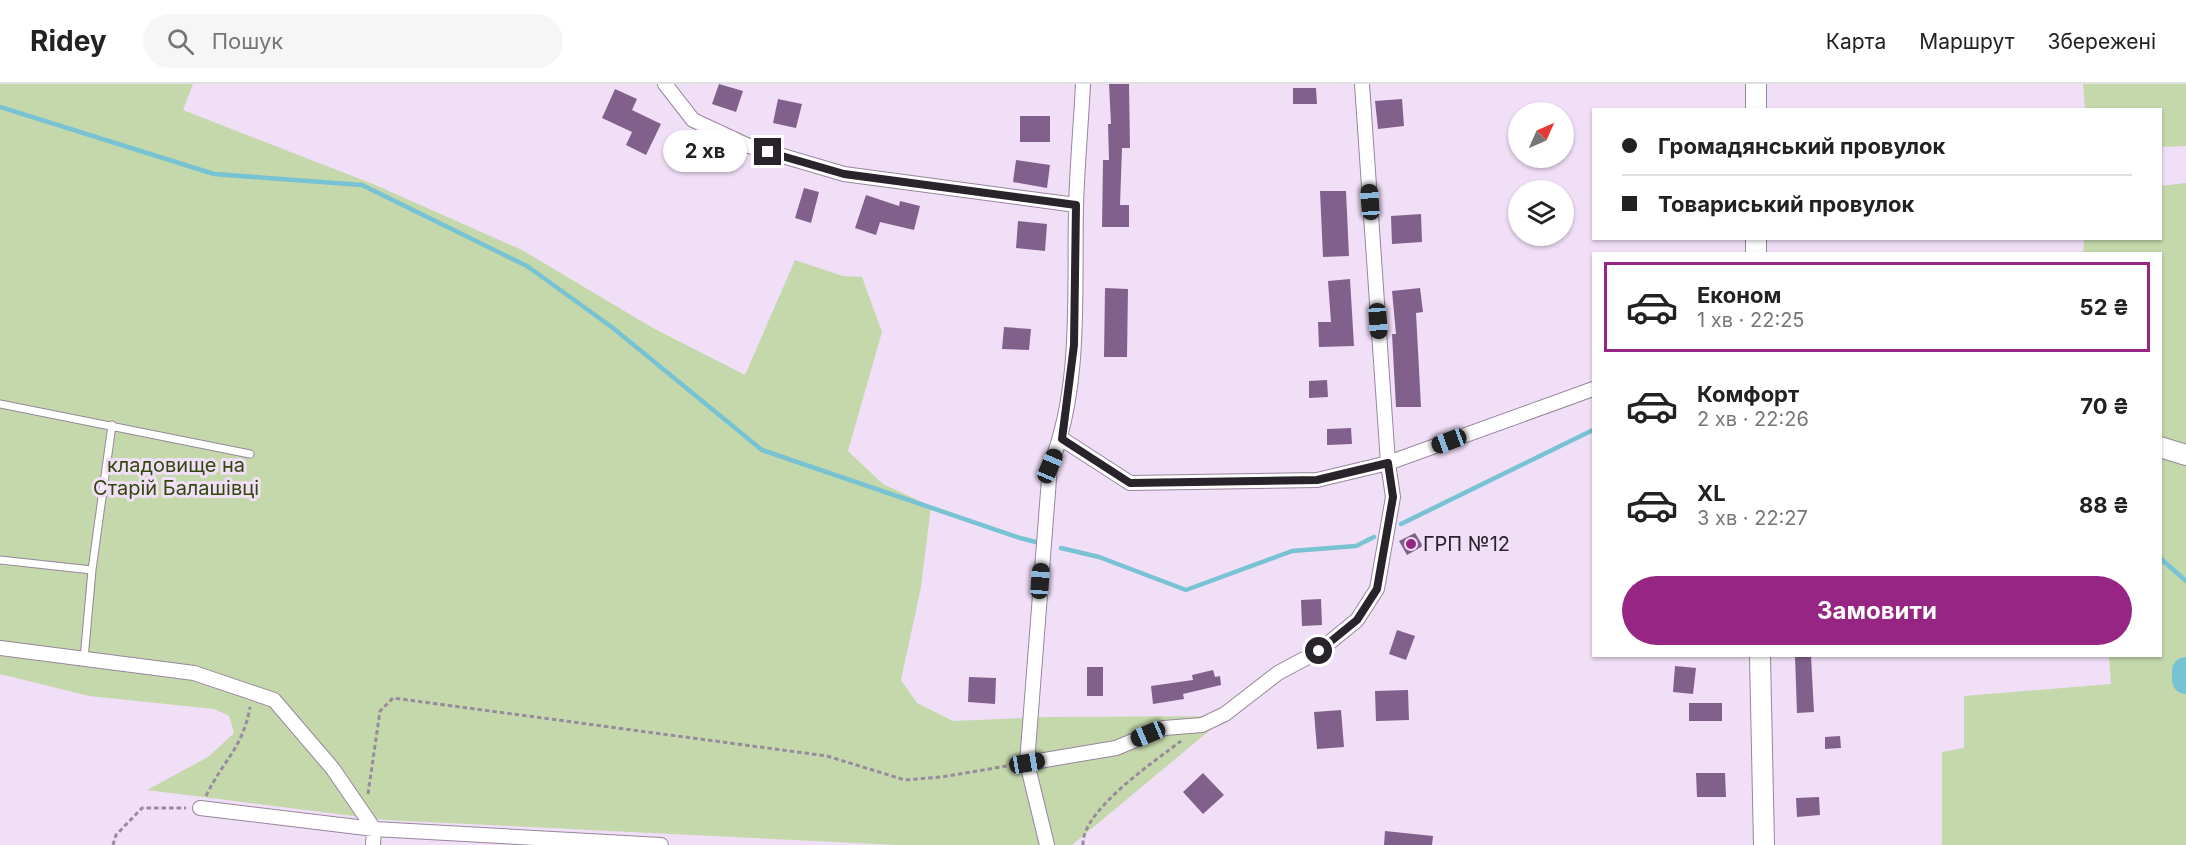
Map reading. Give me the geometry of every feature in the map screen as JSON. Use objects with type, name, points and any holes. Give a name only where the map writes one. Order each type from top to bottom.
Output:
[{"type":"street","points":[[665,84],[693,120],[749,146],[781,156],[844,174],[1076,205]]},
{"type":"street","points":[[1047,845],[1027,763],[1050,466],[1062,439],[1074,345],[1076,205],[1083,84]]},
{"type":"street","points":[[1027,763],[1116,748],[1164,728],[1202,725],[1225,714],[1278,673],[1319,651],[1357,620],[1377,589],[1393,497],[1388,463],[1362,84]]},
{"type":"street","points":[[1756,84],[1756,108]]},
{"type":"street","points":[[1062,439],[1130,483],[1317,480],[1388,463],[1592,389]]},
{"type":"street","points":[[2162,448],[2186,455]]},
{"type":"street","points":[[0,648],[194,673],[274,700],[333,769],[374,829],[373,845]]},
{"type":"street","points":[[1760,657],[1764,845]]},
{"type":"street","points":[[200,808],[374,829],[661,845]]},
{"type":"lane","points":[[0,404],[250,454]]},
{"type":"lane","points":[[84,659],[112,425]]},
{"type":"lane","points":[[0,560],[93,570]]},
{"type":"path","points":[[113,845],[116,835],[142,808],[200,808],[211,785],[230,759],[247,728],[253,693]]},
{"type":"path","points":[[368,798],[380,711],[393,698],[827,756],[905,780],[941,777],[1027,763]]},
{"type":"path","points":[[1083,845],[1083,838],[1090,820],[1120,789],[1202,725]]},
{"type":"green space","name":"кладовище на Старій Балашівці","points":[[0,84],[193,84],[183,110],[373,184],[522,250],[653,328],[745,375],[795,260],[843,276],[862,277],[882,332],[848,451],[883,484],[931,506],[921,587],[901,680],[917,703],[953,721],[1048,717],[1227,716],[1072,845],[897,845],[385,820],[147,790],[208,757],[234,733],[229,716],[214,709],[89,696],[0,674]]},
{"type":"green space","points":[[2083,84],[2186,84],[2186,146],[2162,147],[2162,108],[2085,108]]},
{"type":"green space","points":[[2186,183],[2186,845],[1942,845],[1942,752],[1964,748],[1964,696],[2111,684],[2109,657],[2162,657],[2162,252],[2083,252],[2084,240],[2162,240],[2162,186]]},
{"type":"building","points":[[719,84],[743,91],[736,112],[712,104]]},
{"type":"building","points":[[1109,84],[1129,84],[1130,148],[1122,148],[1120,205],[1129,205],[1129,227],[1102,227],[1103,160],[1109,160],[1108,124],[1111,124]]},
{"type":"building","points":[[1293,88],[1316,88],[1317,104],[1293,104]]},
{"type":"building","points":[[615,89],[637,99],[632,110],[661,124],[646,155],[626,145],[632,132],[602,118]]},
{"type":"building","points":[[778,99],[802,104],[796,128],[773,123]]},
{"type":"building","points":[[1402,99],[1404,126],[1378,129],[1375,101]]},
{"type":"building","points":[[1020,116],[1050,116],[1050,142],[1020,142]]},
{"type":"building","points":[[1016,160],[1050,165],[1047,188],[1013,182]]},
{"type":"building","points":[[804,188],[819,192],[811,223],[795,218]]},
{"type":"building","points":[[1320,191],[1346,191],[1349,256],[1323,257]]},
{"type":"building","points":[[866,195],[899,206],[900,201],[920,206],[914,230],[880,222],[876,235],[855,228]]},
{"type":"building","points":[[1421,214],[1422,242],[1392,244],[1391,216]]},
{"type":"building","points":[[1018,221],[1047,224],[1045,251],[1016,248]]},
{"type":"building","points":[[1350,279],[1354,346],[1319,347],[1318,322],[1331,322],[1328,281]]},
{"type":"building","points":[[1105,288],[1128,289],[1127,357],[1104,357]]},
{"type":"building","points":[[1420,288],[1423,312],[1416,313],[1421,407],[1396,407],[1392,334],[1396,334],[1392,291]]},
{"type":"building","points":[[1004,327],[1031,329],[1029,350],[1002,349]]},
{"type":"building","points":[[1327,380],[1328,397],[1309,398],[1309,381]]},
{"type":"building","points":[[1351,428],[1352,444],[1327,445],[1327,429]]},
{"type":"building","name":"ГРП №12","points":[[1415,533],[1423,546],[1407,555],[1399,541]]},
{"type":"building","points":[[1321,599],[1322,625],[1302,626],[1301,600]]},
{"type":"building","points":[[1397,630],[1415,636],[1406,660],[1389,654]]},
{"type":"building","points":[[1795,657],[1811,657],[1814,712],[1797,713]]},
{"type":"building","points":[[1675,666],[1696,668],[1693,694],[1673,692]]},
{"type":"building","points":[[1087,667],[1103,667],[1103,696],[1087,696]]},
{"type":"building","points":[[1213,670],[1215,677],[1220,676],[1221,685],[1183,694],[1184,699],[1153,704],[1151,686],[1193,680],[1192,675]]},
{"type":"building","points":[[969,677],[996,678],[995,704],[968,702]]},
{"type":"building","points":[[1408,690],[1409,720],[1376,721],[1375,691]]},
{"type":"building","points":[[1689,703],[1722,703],[1722,721],[1689,721]]},
{"type":"building","points":[[1341,710],[1344,747],[1317,749],[1314,712]]},
{"type":"building","points":[[1840,736],[1841,748],[1825,749],[1825,737]]},
{"type":"building","points":[[1203,773],[1224,795],[1203,814],[1183,792]]},
{"type":"building","points":[[1696,773],[1725,773],[1726,797],[1697,797]]},
{"type":"building","points":[[1819,797],[1820,815],[1797,817],[1796,798]]},
{"type":"building","points":[[1385,831],[1433,836],[1432,845],[1384,845]]},
{"type":"waterway","points":[[0,107],[214,174],[362,185],[527,266],[613,328],[762,450],[1036,542]]},
{"type":"waterway","points":[[1401,524],[1592,430]]},
{"type":"waterway","points":[[1061,548],[1099,557],[1186,590],[1292,551],[1356,546],[1374,537]]},
{"type":"waterway","points":[[2162,560],[2186,581]]},
{"type":"waterway","points":[[2186,671],[2186,680]]},
{"type":"place","name":"ГРП №12","points":[[1411,544]]},
{"type":"route","points":[[768,152],[844,174],[1076,205],[1074,345],[1062,439],[1130,483],[1317,480],[1388,463],[1393,497],[1377,589],[1357,620],[1319,651]]}]
